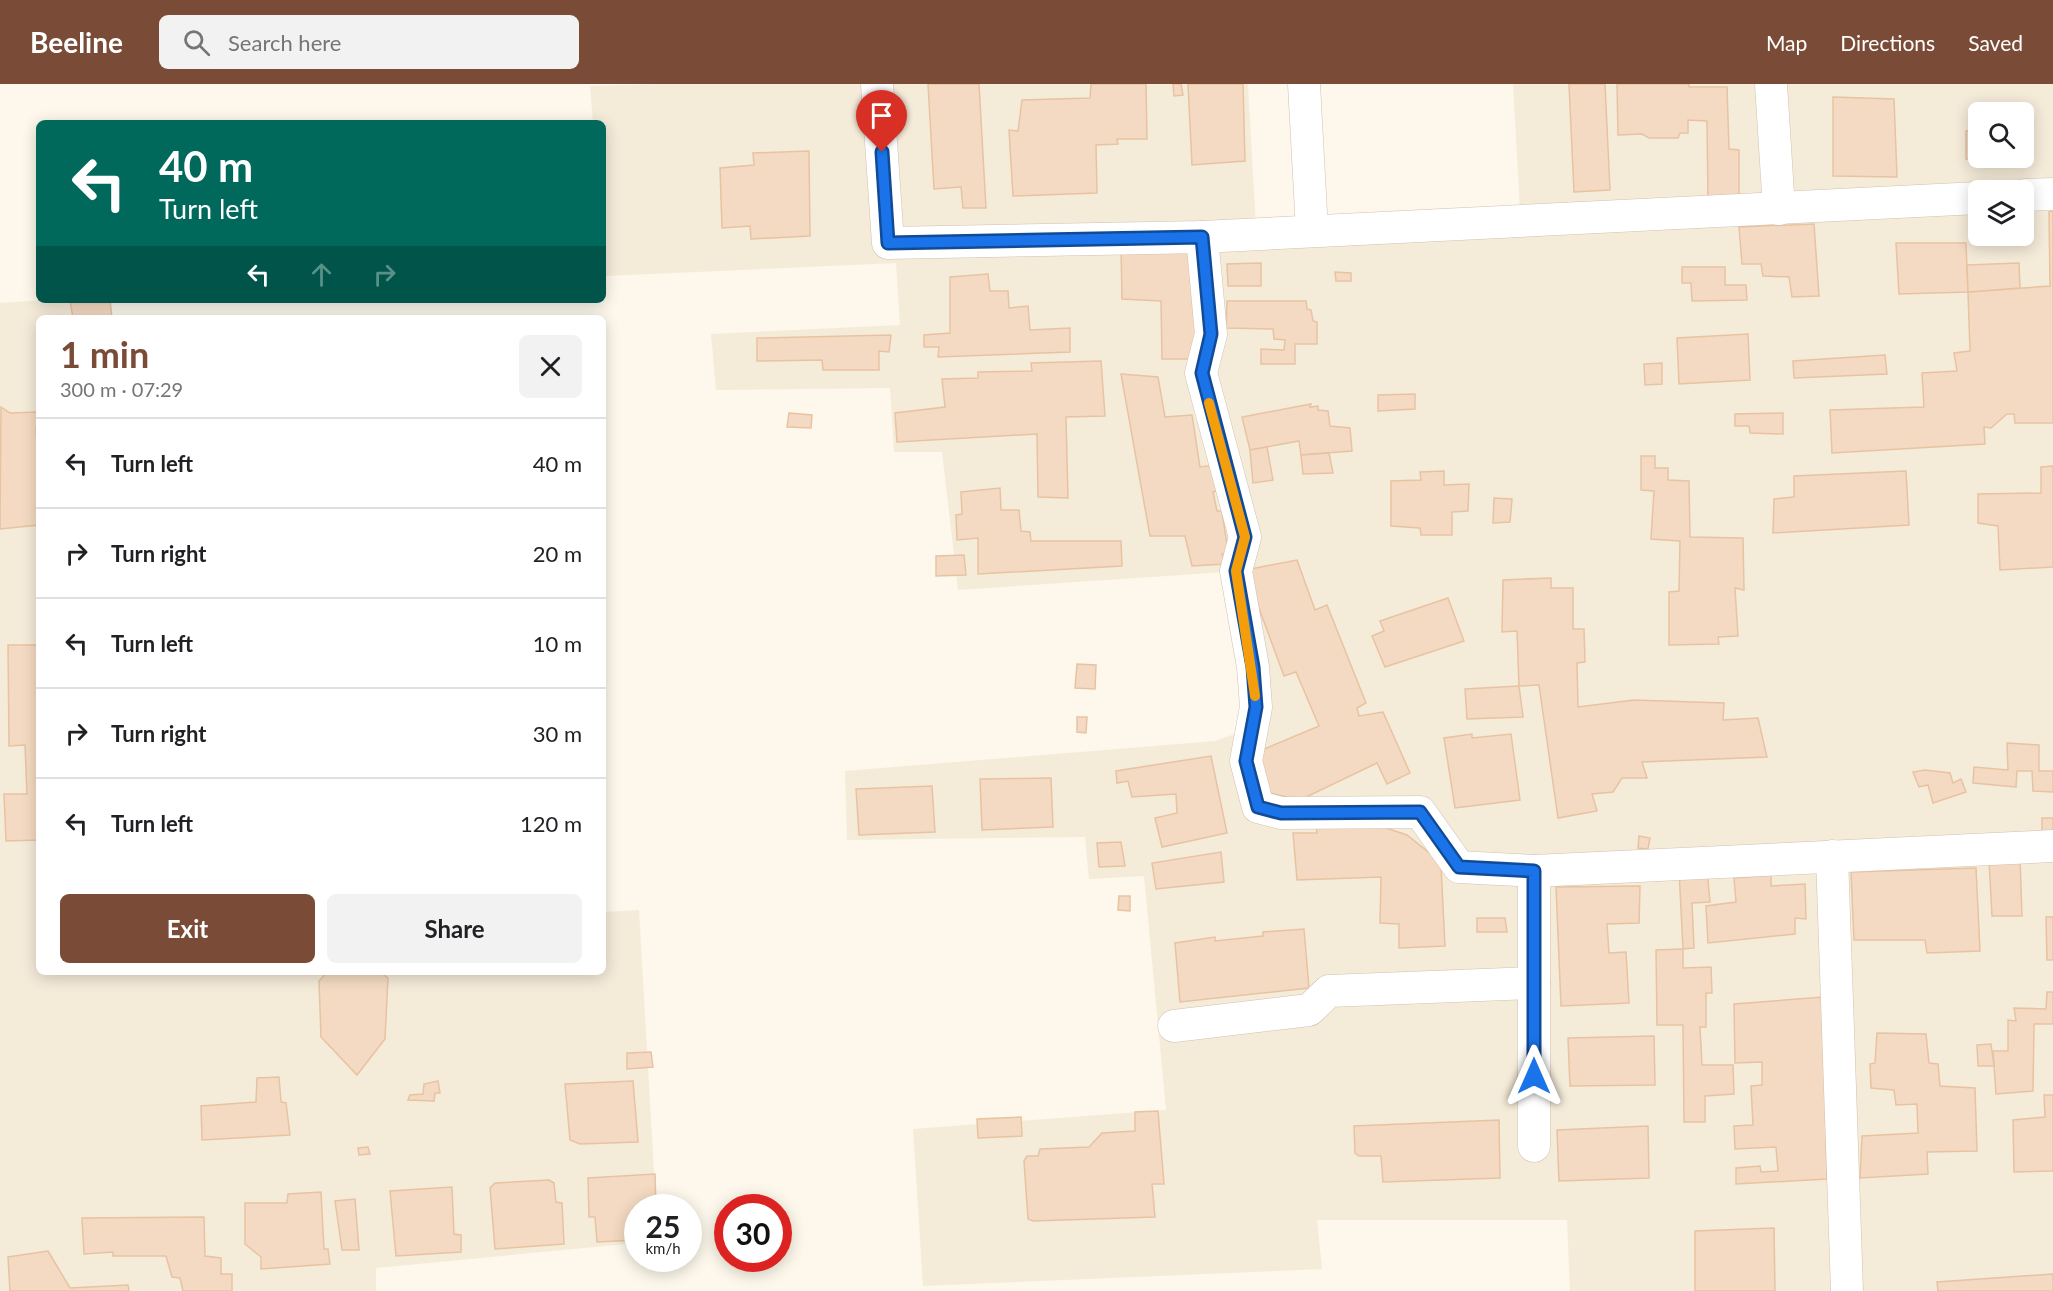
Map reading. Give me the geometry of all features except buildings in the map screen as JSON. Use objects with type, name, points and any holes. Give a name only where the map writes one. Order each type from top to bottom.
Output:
[{"type":"street","points":[[877,84],[888,243],[1202,237],[1968,199]]},
{"type":"street","points":[[1304,84],[1312,231]]},
{"type":"street","points":[[1772,84],[1779,209]]},
{"type":"street","points":[[2034,195],[2053,194]]},
{"type":"street","points":[[1202,237],[1211,334],[1202,373],[1245,537],[1236,571],[1253,667],[1256,707],[1246,761],[1258,807],[1281,813],[1420,812],[1459,867],[1534,871],[2053,846]]},
{"type":"street","points":[[1832,856],[1847,1291]]},
{"type":"street","points":[[1534,871],[1534,1146]]},
{"type":"street","points":[[1173,1026],[1309,1010],[1329,991],[1534,983]]},
{"type":"shaded area","points":[[1248,84],[1256,228],[1520,211],[1513,84],[2053,84],[2053,1291],[1570,1291],[1567,1220],[1317,1220],[1322,1269],[923,1286],[913,1129],[1166,1110],[1144,876],[1089,879],[1085,837],[847,840],[845,771],[1215,741],[1246,730],[1226,572],[958,590],[942,452],[894,452],[890,388],[716,390],[711,334],[900,325],[896,263],[606,276],[606,120],[593,120],[590,86]]},
{"type":"shaded area","points":[[36,301],[36,303],[106,303],[108,315],[36,315],[36,975],[606,975],[606,912],[639,910],[655,1194],[624,1194],[624,1244],[376,1268],[376,1291],[0,1291],[0,303]]},
{"type":"slow traffic","points":[[1209,403],[1245,537],[1236,571],[1253,667],[1255,696]]},
{"type":"route","points":[[882,152],[888,243],[1202,237],[1211,334],[1202,373],[1245,537],[1236,571],[1253,667],[1256,707],[1246,761],[1258,807],[1281,813],[1420,812],[1459,867],[1534,871],[1534,1076]]}]
